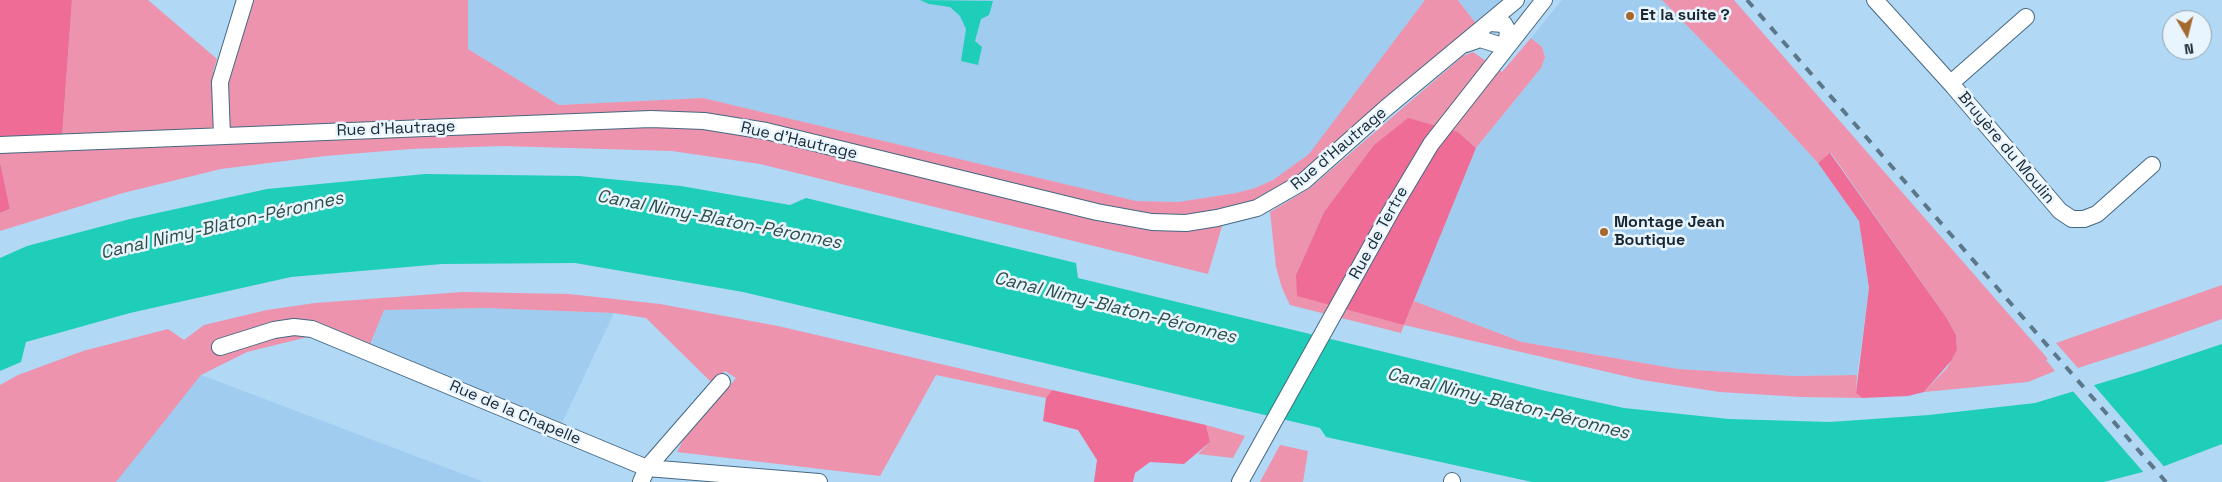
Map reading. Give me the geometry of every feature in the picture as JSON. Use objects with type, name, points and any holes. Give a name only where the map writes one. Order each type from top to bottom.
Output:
[{"type":"street","points":[[222,136],[220,82],[245,0]]},
{"type":"street","name":"Rue d'Hautrage","points":[[0,145],[651,119],[704,121],[766,131],[1097,212],[1152,222],[1186,222],[1218,218],[1257,208],[1304,181],[1386,108],[1516,0]]},
{"type":"street","name":"Rue de Tertre","points":[[1240,482],[1405,186],[1431,144],[1544,0]]},
{"type":"street","name":"Bruyère du Moulin","points":[[1875,0],[1951,83],[2060,211],[2072,219],[2084,219],[2097,214],[2152,166]]},
{"type":"street","points":[[1951,83],[2026,17]]},
{"type":"street","points":[[1464,45],[1480,39],[1506,47],[1508,31],[1504,24],[1489,23]]},
{"type":"street","name":"Rue de la Chapelle","points":[[220,347],[274,330],[312,329],[644,475],[819,482]]},
{"type":"street","points":[[644,475],[722,382]]},
{"type":"shaded area","points":[[0,0],[72,0],[62,137],[0,140]]},
{"type":"shaded area","points":[[72,0],[148,0],[217,59],[213,72],[230,77],[254,0],[468,0],[468,49],[559,105],[703,98],[1136,201],[1178,202],[1236,193],[1255,188],[1273,180],[1309,154],[1425,0],[1458,0],[1477,25],[1293,182],[1225,216],[1208,274],[760,164],[672,151],[502,146],[411,149],[325,156],[221,169],[123,193],[0,231],[0,213],[10,209],[0,162],[0,140],[62,137]]},
{"type":"shaded area","points":[[468,0],[1425,0],[1334,125],[1309,154],[1273,180],[1255,188],[1236,193],[1178,202],[1136,201],[703,98],[559,105],[468,49]]},
{"type":"shaded area","points":[[1458,0],[1507,0],[1477,25]]},
{"type":"shaded area","points":[[1562,0],[1662,0],[1818,163],[1859,221],[1869,289],[1857,375],[1794,376],[1678,369],[1522,342],[1414,301],[1476,148],[1541,68],[1545,57],[1542,47],[1531,38]]},
{"type":"shaded area","points":[[1662,0],[1734,0],[2048,359],[2046,360],[2055,371],[2028,382],[1924,392],[1947,368],[1957,350],[1956,335],[1946,317],[1831,153],[1818,163]]},
{"type":"shaded area","points":[[1531,38],[1542,47],[1545,57],[1541,68],[1476,148],[1458,132],[1373,146],[1324,212],[1296,275],[1404,325],[1401,333],[1290,305],[1282,288],[1276,267],[1270,212],[1310,188],[1463,56],[1473,52],[1502,72]]},
{"type":"shaded area","points":[[1408,118],[1458,132],[1476,148],[1404,325],[1297,296],[1296,275],[1324,212],[1373,146]]},
{"type":"shaded area","points":[[1830,153],[1946,317],[1956,335],[1957,350],[1951,361],[1924,392],[1908,396],[1862,398],[1856,393],[1869,288],[1859,221],[1818,163]]},
{"type":"shaded area","points":[[0,162],[10,209],[0,213]]},
{"type":"shaded area","points":[[2222,285],[2222,319],[2149,345],[2078,368],[2056,343]]},
{"type":"shaded area","points":[[462,292],[569,294],[660,304],[778,326],[1052,390],[1046,398],[936,375],[880,476],[677,452],[683,440],[736,378],[725,371],[713,384],[646,318],[614,313],[485,308],[384,310],[369,347],[313,326],[308,337],[247,352],[201,375],[116,482],[0,482],[0,385],[18,375],[83,351],[168,329],[184,340],[204,325],[267,310],[315,303]]},
{"type":"shaded area","points":[[1414,301],[1522,342],[1678,369],[1794,376],[1857,375],[1856,393],[1862,398],[1801,397],[1720,392],[1642,380],[1404,325]]},
{"type":"shaded area","points":[[485,308],[614,313],[561,425],[369,347],[384,310]]},
{"type":"shaded area","points":[[201,375],[484,482],[116,482]]},
{"type":"shaded area","points":[[1052,390],[1206,425],[1210,442],[1184,464],[1150,462],[1135,473],[1133,482],[1094,482],[1097,460],[1078,430],[1043,421],[1046,398]]},
{"type":"shaded area","points":[[1206,425],[1245,436],[1233,458],[1198,454],[1210,442]]},
{"type":"shaded area","points":[[1280,445],[1308,451],[1303,482],[1260,482]]},
{"type":"water","points":[[920,0],[993,1],[989,15],[981,19],[975,41],[982,47],[978,65],[961,61],[966,29],[960,16],[950,7],[929,4]]},
{"type":"water","name":"Canal Nimy-Blaton-Péronnes","points":[[425,174],[579,176],[681,186],[790,205],[806,198],[1076,263],[1078,278],[1546,391],[1624,408],[1729,419],[1830,422],[1929,415],[2035,403],[2222,344],[2222,444],[2162,467],[2104,482],[1532,482],[1326,437],[1320,428],[743,292],[575,263],[442,264],[291,277],[130,313],[26,342],[21,362],[0,371],[0,258],[27,246],[130,219],[267,189]]},
{"type":"pier","points":[[2092,383],[2166,469],[2145,474],[2071,389]]},
{"type":"railway","points":[[1747,0],[2166,482]]},
{"type":"place","name":"Et la suite ?","points":[[1630,16]]},
{"type":"place","name":"Montage Jean Boutique","points":[[1604,232]]}]
